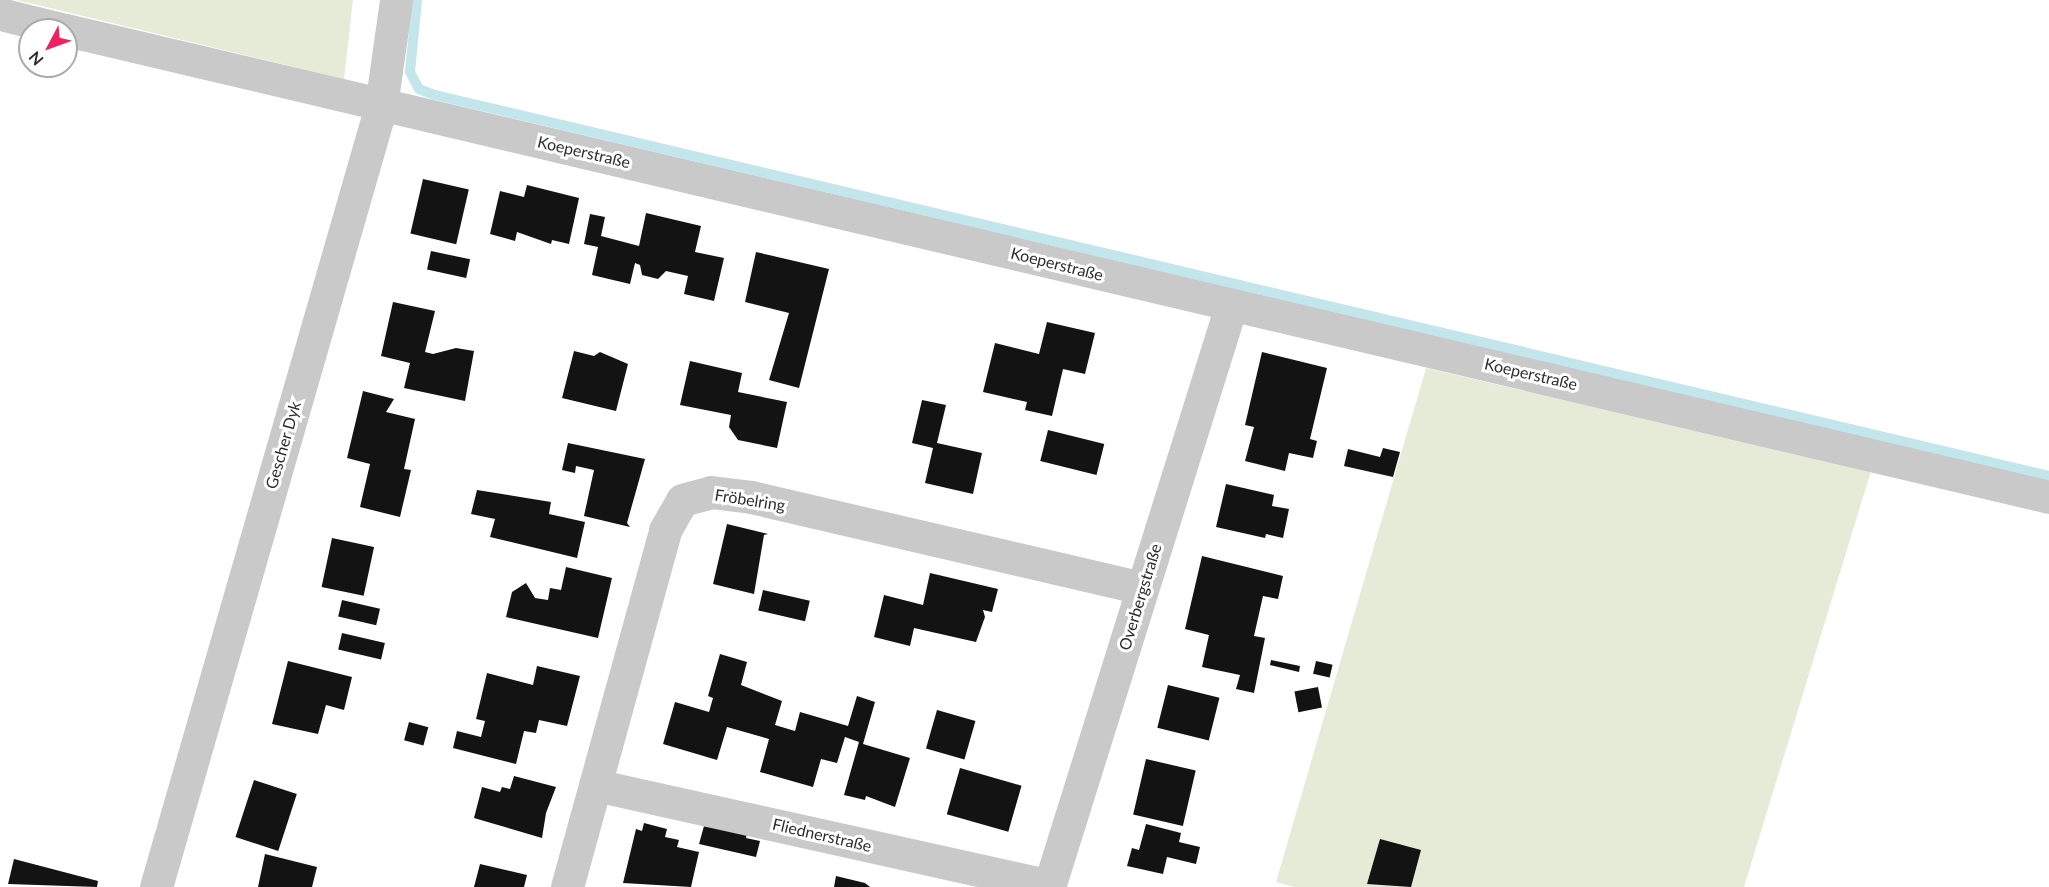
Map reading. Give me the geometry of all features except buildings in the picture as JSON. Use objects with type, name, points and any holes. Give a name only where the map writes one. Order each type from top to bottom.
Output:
[{"type":"street","name":"Gescher Dyk","points":[[156,887],[381,106],[396,0]]},
{"type":"street","name":"Koeperstraße","points":[[0,14],[18,18]]},
{"type":"street","name":"Koeperstraße","points":[[78,33],[1230,306],[2049,496]]},
{"type":"street","name":"Overbergstraße","points":[[1049,887],[1230,306]]},
{"type":"street","name":"Fröbelring","points":[[567,887],[665,530],[682,500],[711,492],[751,497],[1142,588]]},
{"type":"street","name":"Fliednerstraße","points":[[595,784],[1049,887]]},
{"type":"green space","points":[[17,0],[353,0],[344,79]]},
{"type":"green space","points":[[1426,368],[1871,471],[1744,887],[1294,887],[1276,882]]},
{"type":"waterway","points":[[417,0],[410,72],[419,89],[435,95],[2049,476]]}]
